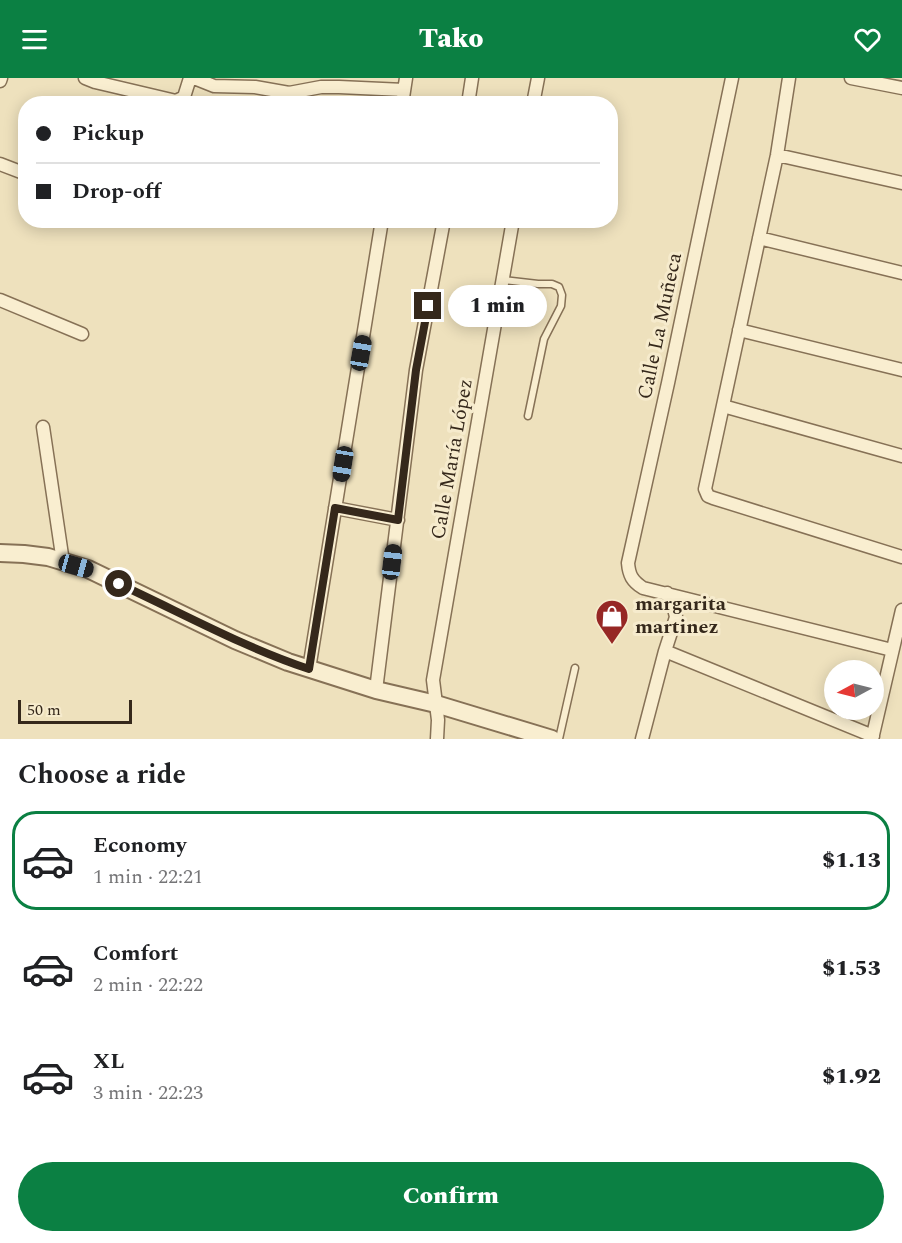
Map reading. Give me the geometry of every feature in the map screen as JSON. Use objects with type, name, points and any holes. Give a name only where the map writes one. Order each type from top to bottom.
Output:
[{"type":"street","points":[[85,78],[155,96]]},
{"type":"street","points":[[184,96],[192,78],[214,86],[255,87],[289,93],[321,83],[352,87],[405,84]]},
{"type":"street","points":[[469,96],[472,78]]},
{"type":"street","points":[[535,96],[538,78]]},
{"type":"street","name":"Calle La Muñeca","points":[[667,593],[643,588],[634,581],[629,572],[628,562],[732,78]]},
{"type":"street","points":[[789,78],[777,155],[705,489],[708,496],[902,557]]},
{"type":"street","points":[[851,78],[902,88]]},
{"type":"street","points":[[777,155],[902,183]]},
{"type":"street","points":[[0,165],[18,171]]},
{"type":"street","points":[[309,669],[381,228]]},
{"type":"street","points":[[376,690],[416,370],[443,228]]},
{"type":"street","name":"Calle María López","points":[[437,739],[438,720],[432,680],[512,228]]},
{"type":"street","points":[[759,238],[902,273]]},
{"type":"street","points":[[0,300],[82,334]]},
{"type":"street","points":[[739,330],[902,370]]},
{"type":"street","points":[[723,406],[902,456]]},
{"type":"street","points":[[43,427],[63,562]]},
{"type":"street","points":[[335,508],[398,520]]},
{"type":"street","points":[[0,553],[48,557],[88,569],[235,640],[288,662],[376,690],[436,704],[552,739]]},
{"type":"street","points":[[667,593],[892,650]]},
{"type":"street","points":[[642,739],[676,616],[672,600],[667,593]]},
{"type":"street","points":[[665,651],[873,737],[902,610]]},
{"type":"lane","points":[[503,280],[552,284],[559,287],[562,295],[561,306],[544,339],[528,416]]},
{"type":"lane","points":[[559,739],[575,668]]},
{"type":"place","name":"margarita martinez","points":[[612,645]]},
{"type":"route","points":[[119,584],[235,640],[309,669],[335,508],[398,520],[416,370],[428,306]]}]
